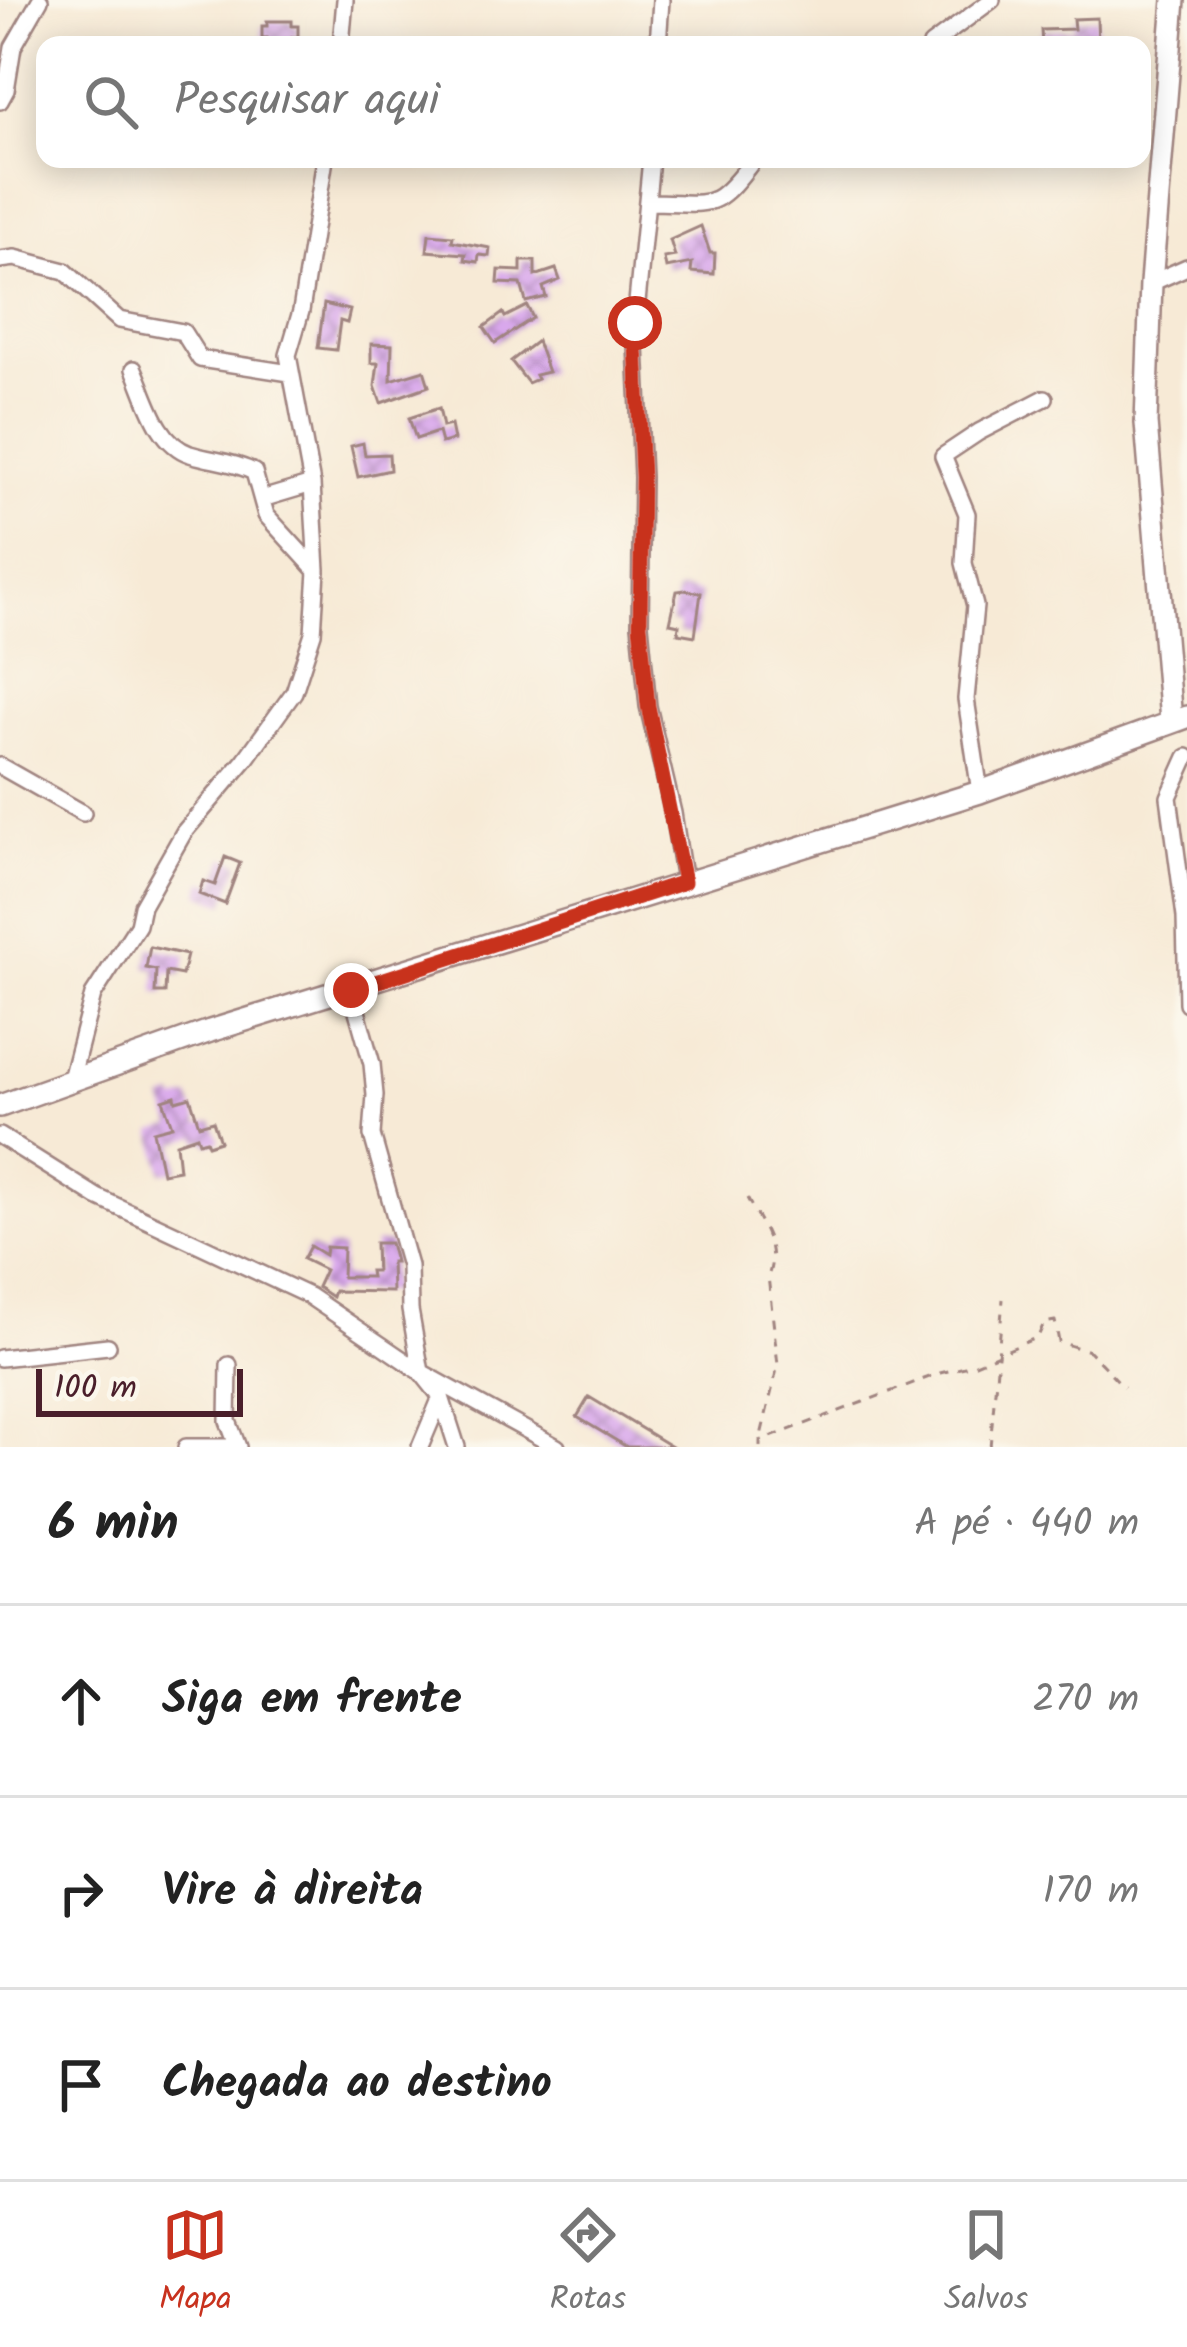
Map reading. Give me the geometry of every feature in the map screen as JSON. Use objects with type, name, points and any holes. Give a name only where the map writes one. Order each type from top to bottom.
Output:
[{"type":"street","points":[[0,101],[7,90],[13,47],[40,0]]},
{"type":"street","points":[[342,36],[345,0]]},
{"type":"street","points":[[659,36],[661,0]]},
{"type":"street","points":[[943,36],[992,0]]},
{"type":"street","points":[[0,1106],[210,1031],[980,792],[1182,724],[1145,423],[1151,283],[1178,6]]},
{"type":"street","points":[[70,1083],[93,995],[138,925],[142,906],[184,832],[294,692],[313,633],[317,571],[312,484],[288,356],[301,311],[325,168]]},
{"type":"street","points":[[650,168],[635,323],[642,477],[640,625],[648,706],[684,882]]},
{"type":"street","points":[[648,202],[712,204],[747,168]]},
{"type":"street","points":[[0,260],[15,258],[64,271],[119,320],[183,332],[200,359],[290,373]]},
{"type":"street","points":[[1151,283],[1187,267]]},
{"type":"street","points":[[134,370],[172,445],[191,454],[230,460],[254,472],[266,514],[317,571]]},
{"type":"street","points":[[980,792],[966,699],[975,606],[964,563],[967,514],[943,456],[1045,398]]},
{"type":"street","points":[[262,500],[312,484]]},
{"type":"street","points":[[1187,757],[1169,797],[1186,915],[1187,1003]]},
{"type":"street","points":[[0,766],[83,813]]},
{"type":"street","points":[[351,990],[372,1064],[372,1135],[410,1266],[410,1310],[421,1372],[441,1397],[457,1447]]},
{"type":"street","points":[[0,1136],[97,1197],[309,1296],[421,1372],[557,1447]]},
{"type":"street","points":[[0,1358],[108,1346]]},
{"type":"street","points":[[185,1447],[237,1447],[228,1420],[229,1365]]},
{"type":"street","points":[[420,1447],[441,1397]]},
{"type":"path","points":[[747,1198],[771,1242],[773,1264],[768,1276],[778,1364],[760,1444]]},
{"type":"path","points":[[990,1447],[1003,1299]]},
{"type":"path","points":[[760,1444],[1038,1337],[1044,1323],[1055,1321],[1059,1342],[1089,1351],[1124,1387]]},
{"type":"building","points":[[1097,18],[1098,36],[1041,36],[1041,30],[1074,29],[1073,19]]},
{"type":"building","points":[[267,21],[292,21],[292,26],[298,26],[298,36],[262,36],[262,26]]},
{"type":"building","points":[[701,226],[710,253],[715,253],[714,274],[691,272],[692,263],[666,268],[664,258],[675,256],[670,240]]},
{"type":"building","points":[[429,234],[490,248],[489,256],[479,255],[478,262],[465,260],[466,254],[427,251]]},
{"type":"building","points":[[521,261],[535,261],[535,276],[556,269],[560,280],[543,287],[546,297],[526,302],[521,284],[498,283],[499,270],[521,271]]},
{"type":"building","points":[[324,304],[350,310],[347,323],[340,321],[336,350],[318,348]]},
{"type":"building","points":[[527,306],[533,318],[495,343],[484,327],[503,313],[505,317]]},
{"type":"building","points":[[537,341],[548,372],[535,375],[537,379],[528,383],[511,361]]},
{"type":"building","points":[[371,344],[392,345],[391,380],[424,370],[429,386],[381,403],[375,386],[378,363],[371,363]]},
{"type":"building","points":[[439,408],[443,427],[451,425],[454,440],[441,443],[438,432],[416,439],[409,418]]},
{"type":"building","points":[[363,443],[365,455],[389,454],[390,470],[358,477],[351,446]]},
{"type":"building","points":[[677,591],[701,593],[695,636],[678,633],[679,625],[670,623]]},
{"type":"building","points":[[225,857],[240,863],[225,904],[199,894],[203,881],[215,885]]},
{"type":"building","points":[[150,947],[187,955],[182,975],[166,972],[165,993],[155,993],[156,970],[146,968]]},
{"type":"building","points":[[175,1096],[176,1101],[190,1097],[199,1125],[213,1121],[220,1141],[208,1145],[197,1136],[176,1143],[179,1170],[162,1173],[153,1131],[172,1126],[163,1100]]},
{"type":"building","points":[[375,1243],[390,1243],[395,1262],[391,1262],[392,1292],[334,1291],[332,1297],[317,1287],[325,1270],[303,1259],[310,1246],[325,1255],[326,1247],[343,1248],[342,1277],[371,1277],[370,1271],[376,1271]]},
{"type":"building","points":[[589,1397],[672,1447],[627,1447],[577,1417]]},
{"type":"route","points":[[351,990],[684,882],[648,706],[640,625],[642,477],[635,323]]}]
